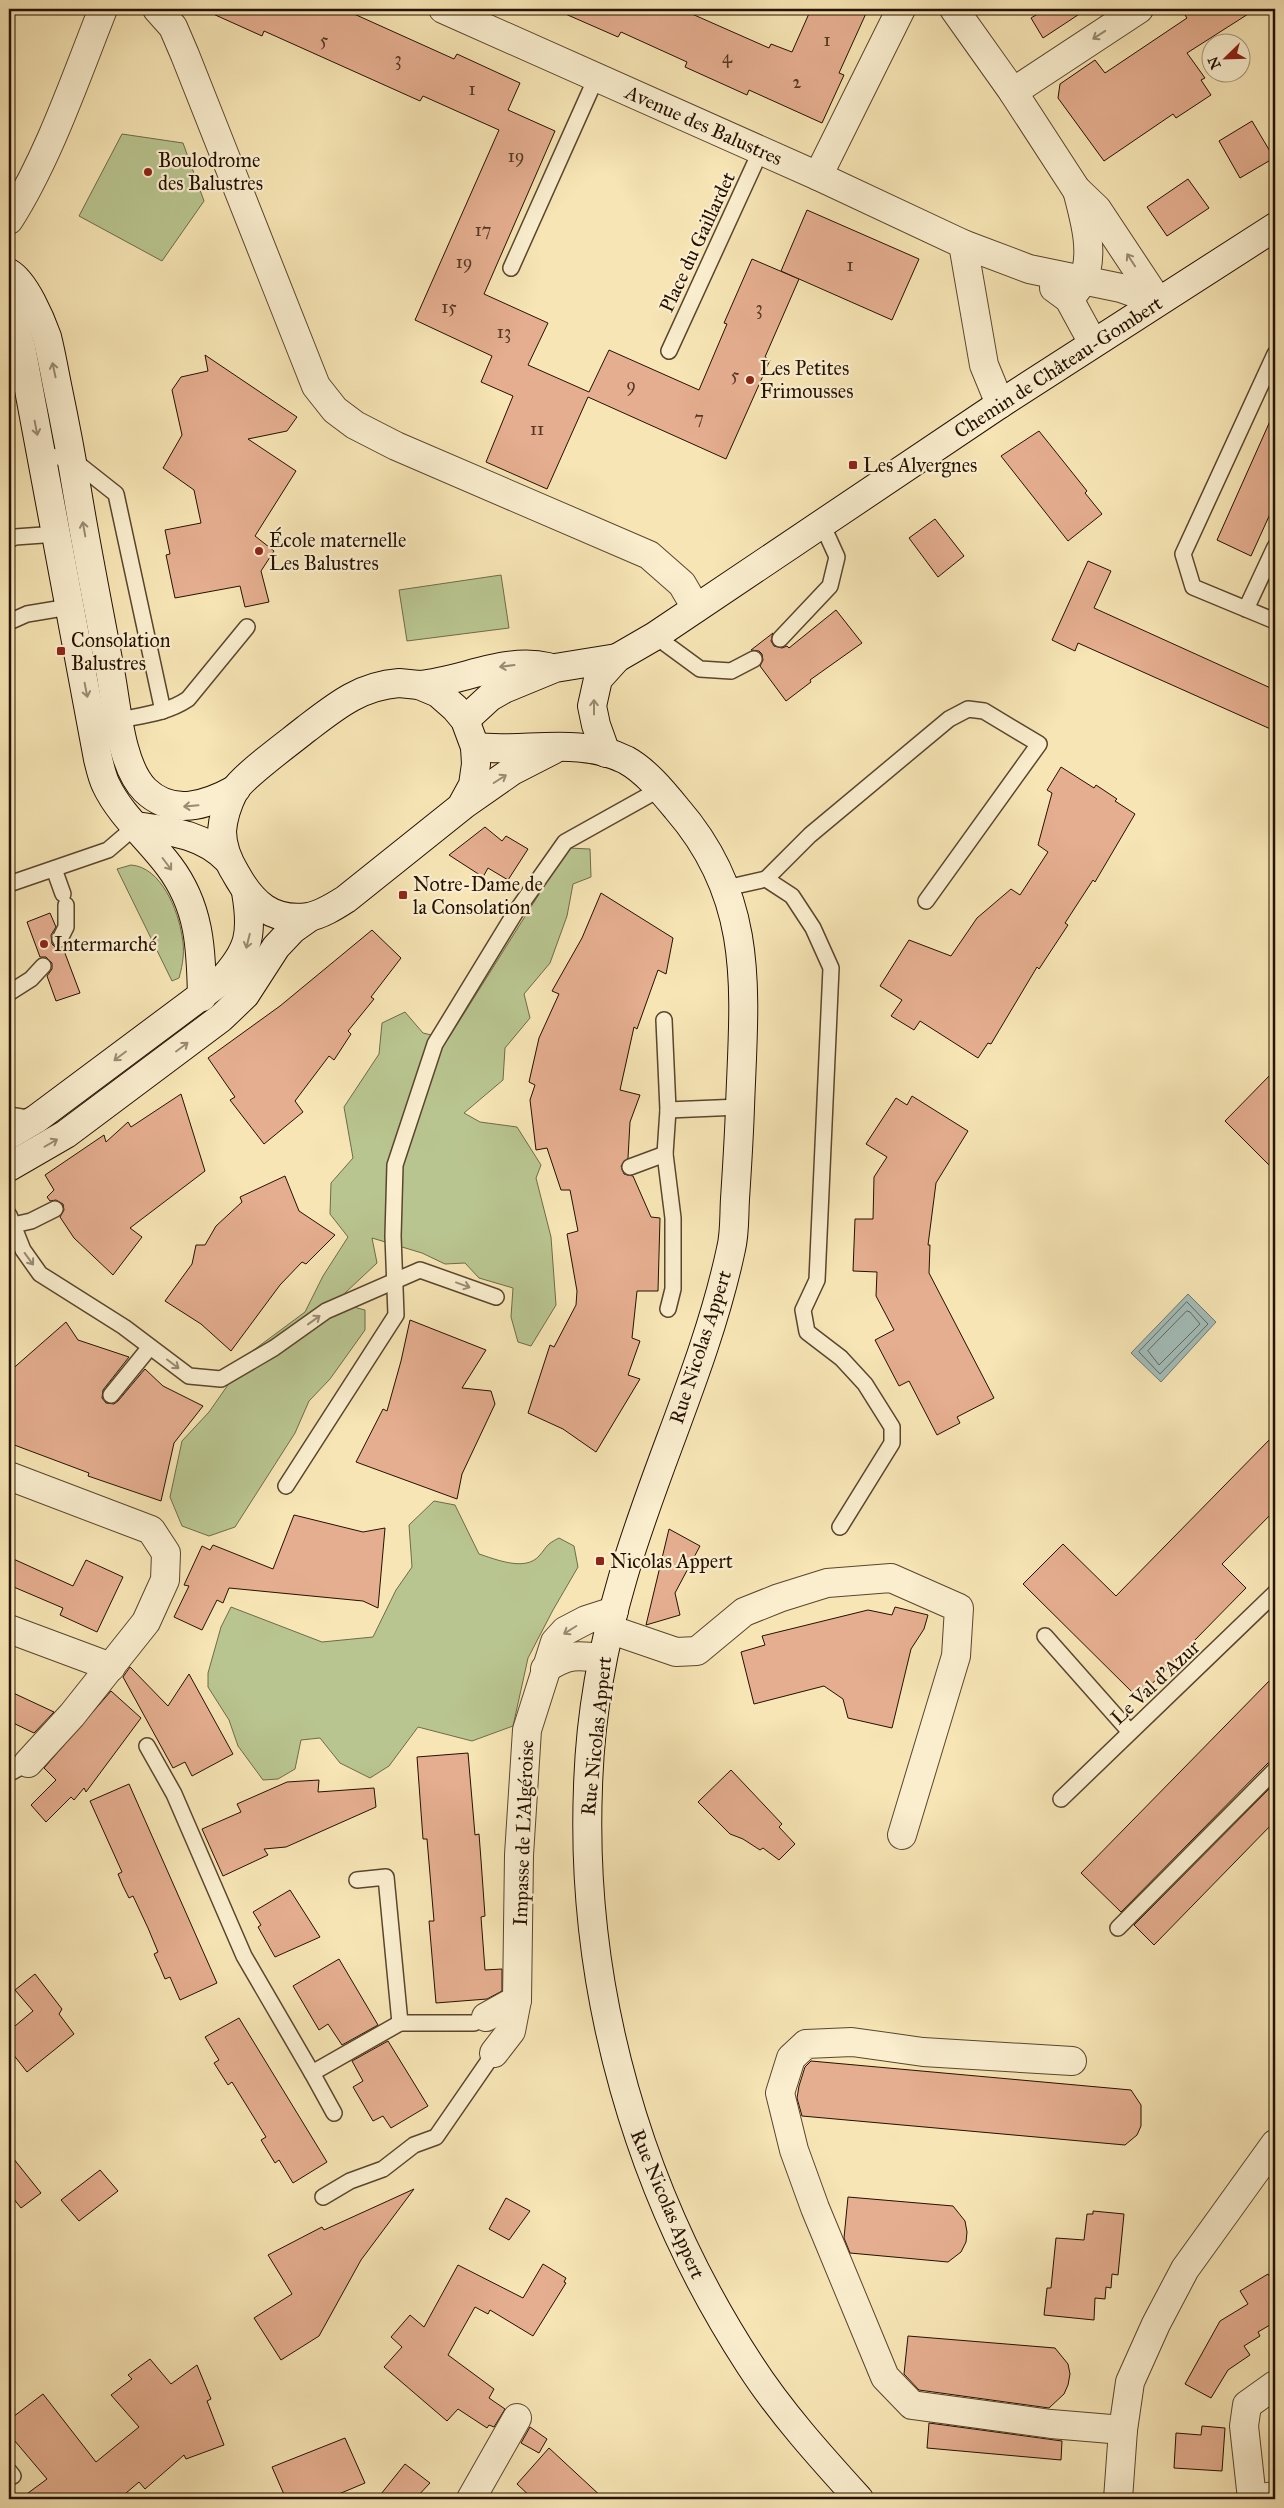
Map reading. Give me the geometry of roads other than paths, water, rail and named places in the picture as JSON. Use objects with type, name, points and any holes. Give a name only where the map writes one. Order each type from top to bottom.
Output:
[{"type":"street","points":[[9,220],[22,199],[54,130],[103,9]]},
{"type":"street","points":[[157,9],[173,27],[185,55],[316,386],[335,410],[354,425],[396,446],[649,555],[682,584],[696,608]]},
{"type":"street","name":"Avenue des Balustres","points":[[445,9],[761,150],[963,244],[1029,269],[1076,290],[1121,288],[1158,301]]},
{"type":"street","points":[[818,176],[901,9]]},
{"type":"street","points":[[954,9],[1013,92],[1076,189],[1097,208],[1158,301]]},
{"type":"street","points":[[1013,92],[1139,9]]},
{"type":"street","points":[[1076,189],[1085,223],[1088,264],[1076,290],[1093,344]]},
{"type":"street","name":"Chemin de Château-Gombert","points":[[606,753],[596,725],[592,706],[598,679],[617,658],[655,636],[1000,404],[1275,227]]},
{"type":"street","points":[[963,244],[984,365],[1000,404]]},
{"type":"street","points":[[9,273],[34,305],[47,338],[73,460],[119,720],[130,767],[137,780],[156,799],[175,806],[188,807],[214,801],[236,789],[287,744],[333,709],[362,690],[382,684],[399,683],[420,685],[438,693],[465,720],[475,747],[476,764],[473,786],[461,807]]},
{"type":"street","points":[[9,312],[21,347],[103,776],[115,800],[170,867],[189,903],[202,948],[202,997]]},
{"type":"street","name":"Chemin de Château-Gombert","points":[[465,720],[497,693],[555,668],[617,658]]},
{"type":"street","name":"Chemin de Château-Gombert","points":[[420,685],[441,683],[492,668],[532,663],[555,668]]},
{"type":"street","name":"Rue Nicolas Appert","points":[[475,747],[560,747],[606,753],[629,762],[660,788],[707,849],[726,888],[738,931],[743,964],[740,1107],[733,1244],[704,1344],[623,1575],[602,1658],[588,1784],[589,1870],[600,1981],[610,2033],[631,2116],[655,2183],[706,2292],[751,2368],[809,2443],[859,2499]]},
{"type":"street","points":[[9,1167],[66,1134],[221,1018],[245,995],[276,947],[293,929],[310,917],[346,899],[461,807],[512,771],[560,747]]},
{"type":"street","points":[[236,789],[225,814],[222,831],[228,860],[246,892],[266,910],[291,917],[310,917]]},
{"type":"street","points":[[136,826],[186,834],[207,842],[228,860]]},
{"type":"street","points":[[9,1135],[36,1119],[202,997],[238,962],[247,945],[250,930],[246,892]]},
{"type":"street","points":[[9,1476],[151,1530],[166,1553],[165,1580],[146,1622],[72,1715],[18,1767]]},
{"type":"street","points":[[612,1620],[676,1652],[697,1651],[744,1612],[779,1598],[827,1584],[891,1578],[959,1608],[956,1656],[902,1834]]},
{"type":"street","name":"Impasse de L'Algéroise","points":[[494,2053],[511,2031],[517,2000],[520,1855],[527,1730],[555,1642],[565,1631],[586,1620],[612,1620]]},
{"type":"street","points":[[9,1629],[111,1667]]},
{"type":"street","points":[[545,1669],[560,1659],[573,1655],[602,1658]]},
{"type":"street","points":[[486,2017],[517,2000]]},
{"type":"street","points":[[1072,2061],[923,2052],[852,2042],[806,2044],[791,2058],[780,2094],[794,2150],[850,2294],[885,2376],[912,2405],[1051,2424],[1123,2430]]},
{"type":"street","points":[[1118,2499],[1123,2430],[1130,2382],[1156,2324],[1185,2269],[1275,2144]]},
{"type":"street","points":[[1275,2385],[1247,2405],[1244,2426],[1252,2499],[1275,2496]]},
{"type":"street","points":[[471,2499],[517,2418]]},
{"type":"lane","points":[[511,268],[596,78]]},
{"type":"lane","name":"Place du Gaillardet","points":[[669,350],[761,150]]},
{"type":"lane","points":[[1275,354],[1183,554],[1193,587],[1275,621]]},
{"type":"lane","points":[[41,454],[73,460],[116,494],[163,712]]},
{"type":"lane","points":[[780,639],[830,586],[837,557],[822,524]]},
{"type":"lane","points":[[9,540],[15,537],[56,534],[79,560],[97,602],[28,614],[9,622]]},
{"type":"lane","points":[[1246,609],[1275,548]]},
{"type":"lane","points":[[119,720],[163,712],[176,707],[188,698],[247,627]]},
{"type":"lane","points":[[655,636],[700,668],[731,671],[754,659]]},
{"type":"lane","points":[[726,888],[766,879],[810,835],[949,719],[968,709],[984,711],[1040,744],[926,901]]},
{"type":"lane","points":[[286,1486],[396,1315],[393,1236],[395,1165],[435,1044],[515,913],[565,842],[660,788]]},
{"type":"lane","points":[[9,884],[108,850],[136,826]]},
{"type":"lane","points":[[54,869],[64,899],[66,928],[60,939]]},
{"type":"lane","points":[[766,879],[792,896],[813,928],[831,968],[817,1280],[803,1310],[808,1332],[841,1358],[865,1384],[892,1427],[892,1443],[840,1527]]},
{"type":"lane","points":[[9,993],[31,979],[43,966]]},
{"type":"lane","points":[[664,1020],[668,1110],[665,1154],[673,1218],[673,1289],[668,1308]]},
{"type":"lane","points":[[668,1110],[740,1107]]},
{"type":"lane","points":[[9,1115],[36,1119]]},
{"type":"lane","points":[[630,1167],[665,1154]]},
{"type":"lane","points":[[55,1210],[31,1221],[10,1222],[23,1250],[40,1274],[150,1347],[189,1376],[220,1379],[274,1348],[326,1311],[420,1270],[496,1297]]},
{"type":"lane","points":[[111,1395],[150,1347]]},
{"type":"lane","name":"Le Val d'Azur","points":[[1061,1799],[1275,1593]]},
{"type":"lane","points":[[1045,1636],[1130,1732]]},
{"type":"lane","points":[[147,1746],[174,1794],[244,1956],[334,2113]]},
{"type":"lane","points":[[1118,1928],[1275,1770]]},
{"type":"lane","points":[[357,1880],[386,1877],[400,2023]]},
{"type":"lane","points":[[312,2073],[400,2023],[474,2023],[486,2017]]},
{"type":"lane","points":[[323,2197],[350,2181],[383,2168],[414,2145],[436,2137],[494,2053]]},
{"type":"water","points":[[1188,1294],[1216,1322],[1161,1382],[1131,1353]]},
{"type":"place","name":"Boulodrome des Balustres","points":[[148,172]]},
{"type":"place","name":"Les Petites Frimousses","points":[[750,380]]},
{"type":"place","name":"Les Alvergnes","points":[[853,465]]},
{"type":"place","name":"École maternelle Les Balustres","points":[[259,551]]},
{"type":"place","name":"Consolation Balustres","points":[[61,651]]},
{"type":"place","name":"Notre-Dame de la Consolation","points":[[403,895]]},
{"type":"place","name":"Intermarché","points":[[44,944]]},
{"type":"place","name":"Nicolas Appert","points":[[600,1561]]}]
